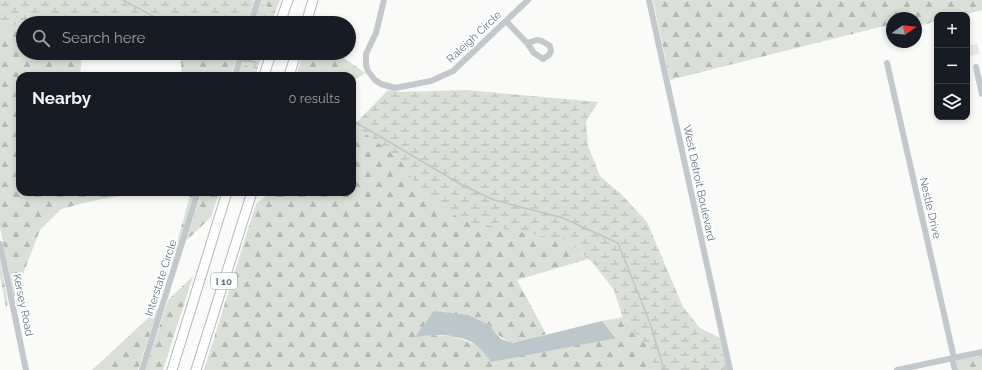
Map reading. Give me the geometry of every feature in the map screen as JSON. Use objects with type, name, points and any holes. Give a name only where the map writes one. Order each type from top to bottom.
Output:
[{"type":"highway","points":[[282,16],[288,0]]},
{"type":"highway","points":[[308,16],[313,0]]},
{"type":"highway","points":[[265,72],[269,60]]},
{"type":"highway","points":[[290,72],[294,60]]},
{"type":"highway","name":"I 10","points":[[172,370],[226,196]]},
{"type":"highway","name":"I 10","points":[[196,370],[251,196]]},
{"type":"street","points":[[253,16],[258,0]]},
{"type":"street","name":"Raleigh Circle","points":[[384,0],[376,33],[365,59],[371,77],[388,87],[418,85],[450,73],[460,66],[528,0]]},
{"type":"street","name":"West Detroit Boulevard","points":[[649,0],[730,370]]},
{"type":"street","points":[[506,21],[527,43]]},
{"type":"street","points":[[236,72],[239,60]]},
{"type":"street","name":"Nestle Drive","points":[[887,63],[955,370]]},
{"type":"street","points":[[976,68],[982,94]]},
{"type":"street","name":"Interstate Circle","points":[[142,370],[197,196]]},
{"type":"street","name":"Kersey Road","points":[[0,244],[26,370]]},
{"type":"street","points":[[897,370],[982,352]]},
{"type":"shaded area","points":[[977,44],[980,54],[970,56],[970,46]]},
{"type":"shaded area","points":[[434,311],[468,315],[489,325],[501,339],[513,343],[602,321],[616,338],[491,362],[478,347],[462,338],[446,335],[415,337]]},
{"type":"green space","points":[[0,0],[254,1],[250,16],[16,16],[16,25],[0,29]]},
{"type":"green space","points":[[261,0],[280,0],[276,10],[260,4]]},
{"type":"green space","points":[[653,0],[982,0],[982,10],[970,13],[934,12],[934,22],[923,25],[922,12],[886,12],[886,26],[670,80]]},
{"type":"green space","points":[[260,4],[276,10],[274,16],[256,16]]},
{"type":"green space","points":[[16,25],[16,60],[81,60],[80,72],[16,72],[16,196],[120,196],[61,209],[40,230],[14,297],[0,228],[0,29]]},
{"type":"green space","points":[[181,60],[231,60],[236,62],[232,72],[182,72]]},
{"type":"green space","points":[[243,60],[261,60],[257,70],[242,64]]},
{"type":"green space","points":[[301,60],[347,60],[365,73],[356,79],[356,72],[297,72]]},
{"type":"green space","points":[[242,64],[257,70],[257,72],[239,72]]},
{"type":"green space","points":[[388,90],[400,92],[466,90],[598,102],[586,121],[588,146],[600,176],[622,195],[647,222],[683,307],[700,328],[720,338],[727,370],[655,370],[647,344],[625,325],[614,290],[593,263],[567,241],[464,221],[423,196],[399,158],[356,126],[356,123]]},
{"type":"green space","points":[[356,126],[399,158],[423,196],[518,230],[567,241],[588,259],[517,280],[546,334],[528,341],[517,343],[616,337],[602,321],[623,317],[625,325],[647,344],[655,370],[204,370],[256,204],[266,196],[356,196]],"holes":[[[489,325],[503,338],[514,343],[476,345],[454,336],[428,335],[415,337]]]},
{"type":"green space","points":[[190,196],[194,196],[177,250],[174,253]]},
{"type":"green space","points":[[201,196],[218,196],[211,217],[186,241]]},
{"type":"green space","points":[[0,261],[8,304],[6,307],[0,276]]},
{"type":"green space","points":[[193,276],[163,370],[145,370],[168,300]]},
{"type":"green space","points":[[158,309],[138,370],[92,370]]},
{"type":"green space","points":[[982,355],[982,370],[958,370],[956,360]]},
{"type":"waterway","points":[[123,0],[153,16]]},
{"type":"waterway","points":[[248,60],[256,63]]},
{"type":"waterway","points":[[356,122],[462,185],[494,200],[563,218],[618,243],[650,323],[664,370]]}]
